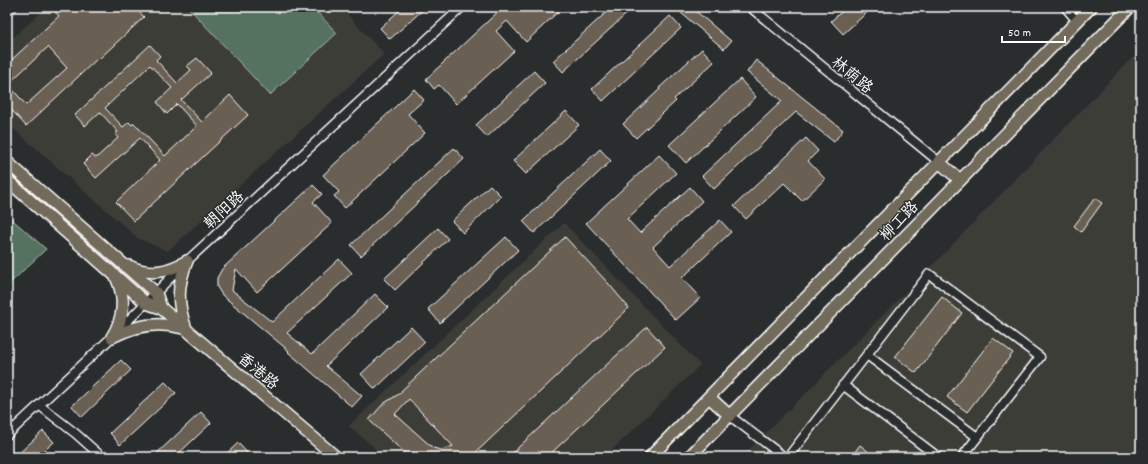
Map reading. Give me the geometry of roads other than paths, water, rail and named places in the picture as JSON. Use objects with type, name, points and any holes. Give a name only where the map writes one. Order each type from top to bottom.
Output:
[{"type":"main road","name":"柳工路","points":[[650,457],[1090,7]]},
{"type":"main road","name":"柳工路","points":[[689,457],[1130,7]]},
{"type":"main road","name":"香港路","points":[[7,162],[156,293],[162,308]]},
{"type":"main road","points":[[939,162],[960,180]]},
{"type":"main road","name":"香港路","points":[[7,180],[146,303],[162,308],[336,457]]},
{"type":"main road","points":[[123,263],[135,269],[148,272],[175,268],[187,261]]},
{"type":"main road","points":[[186,329],[179,306],[178,295],[182,272],[187,261]]},
{"type":"main road","points":[[112,337],[120,322],[123,306],[122,294],[114,274]]},
{"type":"main road","points":[[112,337],[136,327],[148,325],[161,324],[186,329]]},
{"type":"main road","points":[[709,397],[730,416]]},
{"type":"street","name":"朝阳路","points":[[7,435],[112,337],[187,261],[462,7]]},
{"type":"street","name":"林荫路","points":[[750,7],[939,162]]},
{"type":"street","points":[[1065,7],[1077,20]]},
{"type":"street","points":[[788,457],[929,274],[1040,357],[962,457]]},
{"type":"street","points":[[867,355],[977,437]]},
{"type":"street","points":[[844,385],[938,457]]},
{"type":"street","points":[[39,405],[75,433],[102,457]]},
{"type":"street","points":[[730,416],[784,457]]}]
